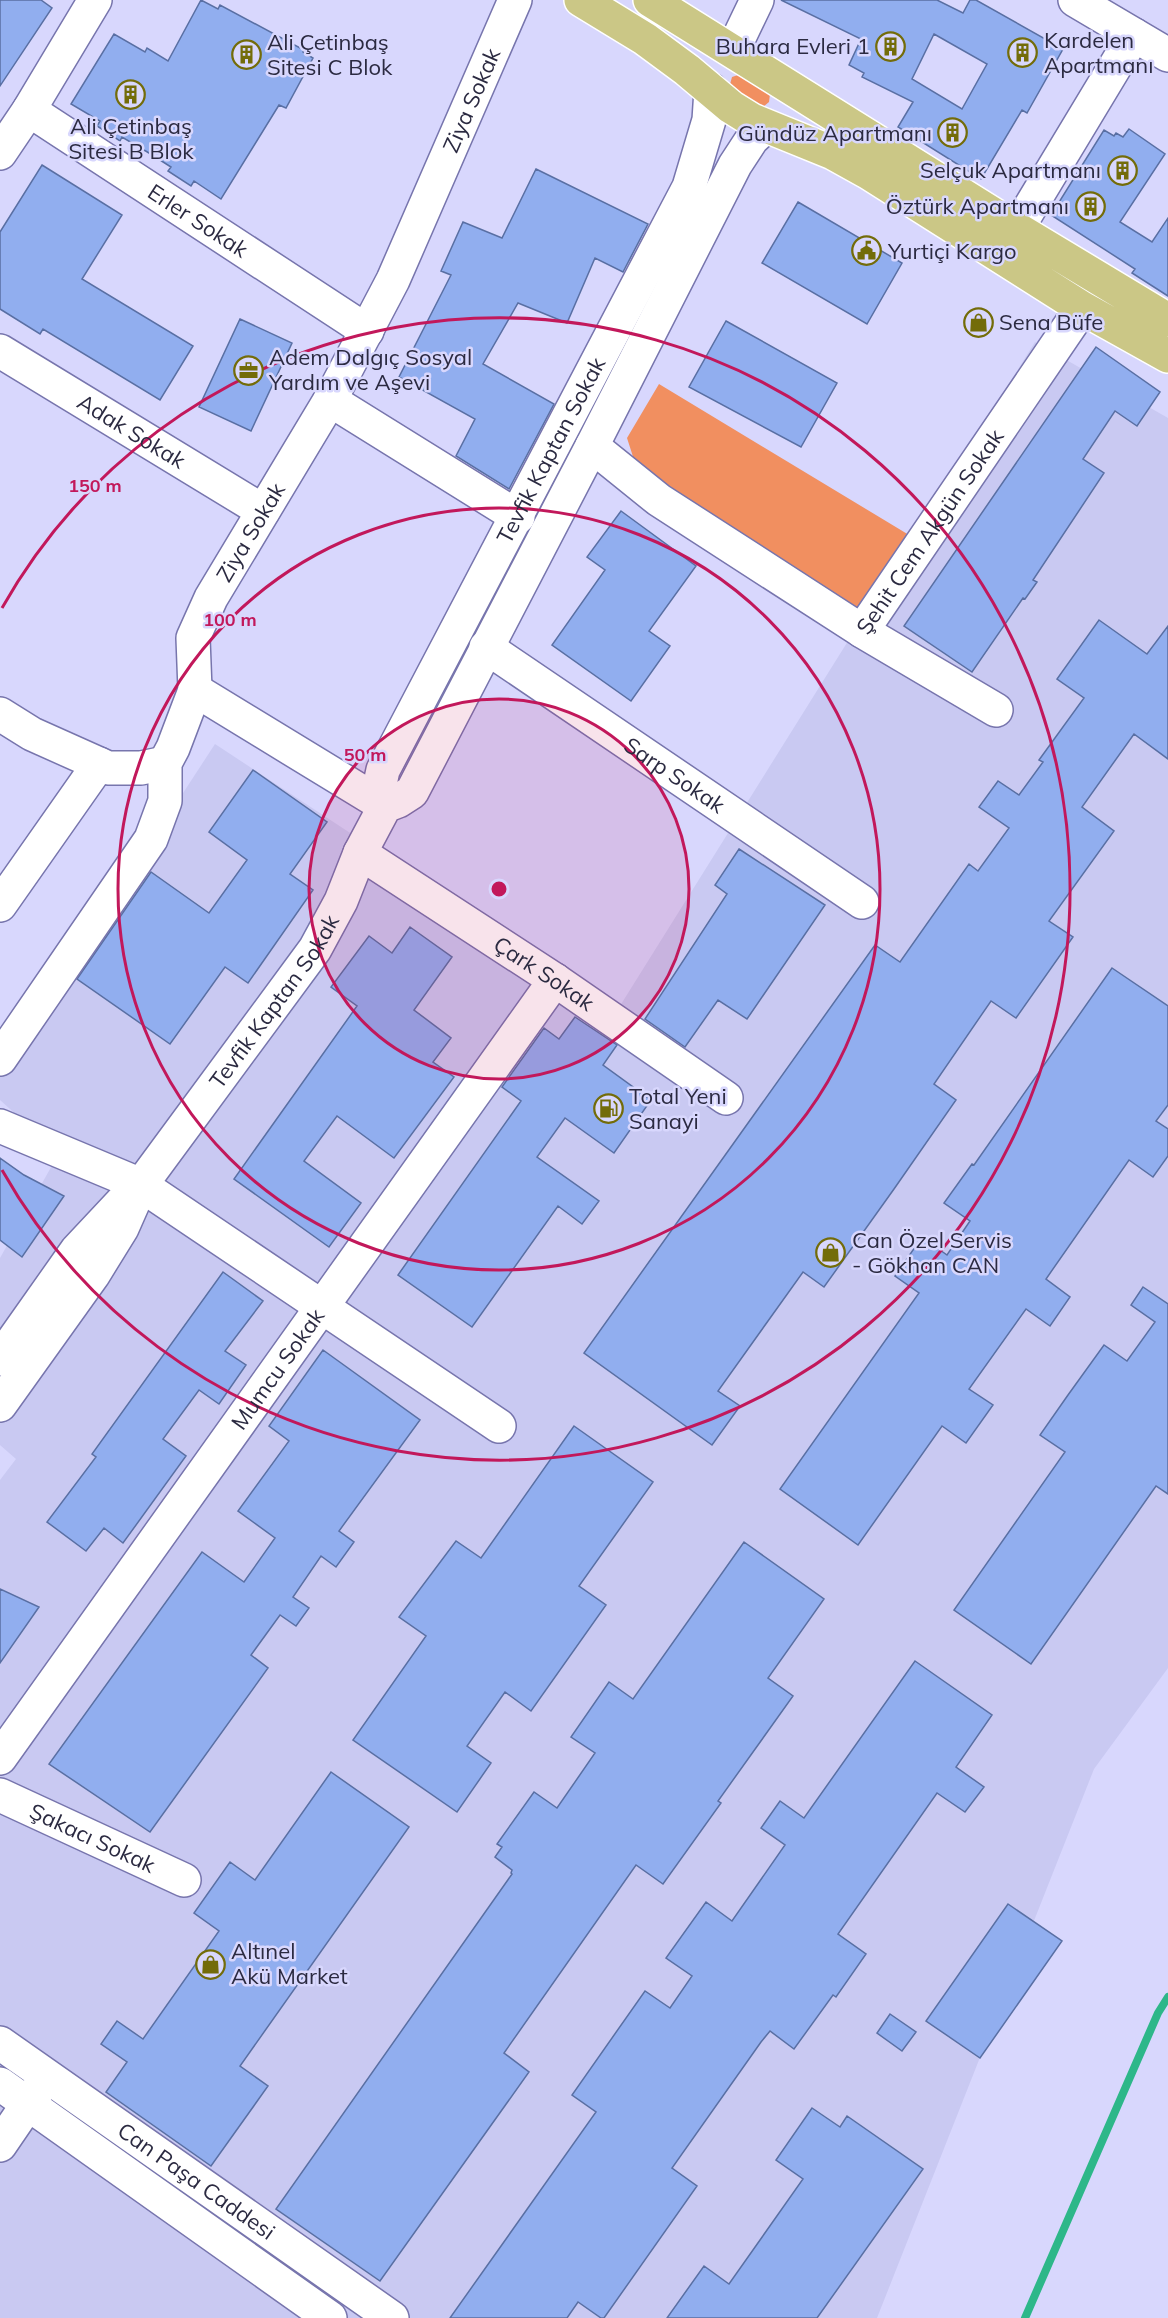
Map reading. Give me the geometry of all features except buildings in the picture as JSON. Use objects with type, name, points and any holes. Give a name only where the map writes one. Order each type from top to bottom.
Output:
[{"type":"main road","points":[[581,0],[645,39],[730,107],[765,127],[824,149],[860,168],[1082,308],[1168,356]]},
{"type":"main road","points":[[650,0],[1017,229],[1168,320]]},
{"type":"main road","points":[[711,90],[715,73],[733,50]]},
{"type":"main road","points":[[765,127],[779,122],[789,112],[795,89]]},
{"type":"street","points":[[0,153],[29,110],[95,0]]},
{"type":"street","name":"Ziya Sokak","points":[[0,1059],[151,839],[165,801],[165,763],[195,690],[194,638],[211,598],[330,400],[393,280],[514,0]]},
{"type":"street","points":[[733,50],[757,0]]},
{"type":"street","points":[[1075,0],[1167,52]]},
{"type":"street","points":[[1017,229],[1134,35]]},
{"type":"street","name":"Tevfik Kaptan Sokak","points":[[0,1359],[76,1250],[114,1209],[141,1185],[315,949],[341,902],[360,853],[385,806],[380,784],[383,770],[518,517],[689,187],[707,129],[711,90]]},
{"type":"street","name":"Erler Sokak","points":[[29,110],[367,331]]},
{"type":"street","name":"Tevfik Kaptan Sokak","points":[[385,806],[412,792],[735,165],[752,139],[765,127]]},
{"type":"street","name":"Şehit Cem Akgün Sokak","points":[[592,446],[659,500],[862,631],[1082,308]]},
{"type":"street","name":"Adak Sokak","points":[[0,351],[263,512]]},
{"type":"street","points":[[330,400],[518,517]]},
{"type":"street","points":[[862,631],[996,710]]},
{"type":"street","name":"Sarp Sokak","points":[[486,647],[862,902]]},
{"type":"street","points":[[195,690],[385,806]]},
{"type":"street","points":[[0,714],[33,734],[108,768],[141,768],[165,763]]},
{"type":"street","points":[[0,905],[99,764]]},
{"type":"street","name":"Çark Sokak","points":[[360,853],[555,980],[726,1098]]},
{"type":"street","name":"Mumcu Sokak","points":[[0,1758],[555,980]]},
{"type":"street","points":[[0,1126],[141,1185],[499,1426]]},
{"type":"street","name":"Tevfik Kaptan Sokak","points":[[0,1405],[93,1275],[122,1228],[141,1185]]},
{"type":"street","name":"Şakacı Sokak","points":[[0,1795],[184,1880]]},
{"type":"street","name":"Can Paşa Caddesi","points":[[0,2043],[386,2317]]},
{"type":"street","points":[[0,2145],[27,2103],[48,2077]]},
{"type":"street","name":"Can Paşa Caddesi","points":[[0,2084],[330,2318]]},
{"type":"street","points":[[203,2226],[219,2197]]},
{"type":"shaded area","points":[[738,75],[748,78],[770,94],[769,102],[763,107],[757,106],[729,88],[732,77]]},
{"type":"shaded area","points":[[1035,342],[1168,418],[1168,1668],[1094,1769],[877,2318],[0,2318],[0,1480],[16,1459],[0,1445],[0,1258],[59,1153],[0,1100],[0,1074],[215,744],[618,1009]]},
{"type":"shaded area","points":[[659,384],[914,538],[860,621],[636,466],[627,438]]},
{"type":"waterway","points":[[1025,2318],[1158,2013],[1168,1997]]},
{"type":"place","name":"Buhara Evleri 1","points":[[891,46]]},
{"type":"place","name":"Kardelen Apartmanı","points":[[1023,53]]},
{"type":"place","name":"Ali Çetinbaş Sitesi C Blok","points":[[246,55]]},
{"type":"place","name":"Ali Çetinbaş Sitesi B Blok","points":[[131,94]]},
{"type":"place","name":"Gündüz Apartmanı","points":[[953,133]]},
{"type":"place","name":"Selçuk Apartmanı","points":[[1122,170]]},
{"type":"place","name":"Öztürk Apartmanı","points":[[1090,206]]},
{"type":"place","name":"Yurtiçi Kargo","points":[[867,251]]},
{"type":"place","name":"Sena Büfe","points":[[978,322]]},
{"type":"place","name":"Adem Dalgıç Sosyal Yardım ve Aşevi","points":[[248,370]]},
{"type":"place","name":"Total Yeni Sanayi","points":[[608,1109]]},
{"type":"place","name":"Can Özel Servis - Gökhan CAN","points":[[831,1253]]},
{"type":"place","name":"Altınel Akü Market","points":[[210,1964]]}]
